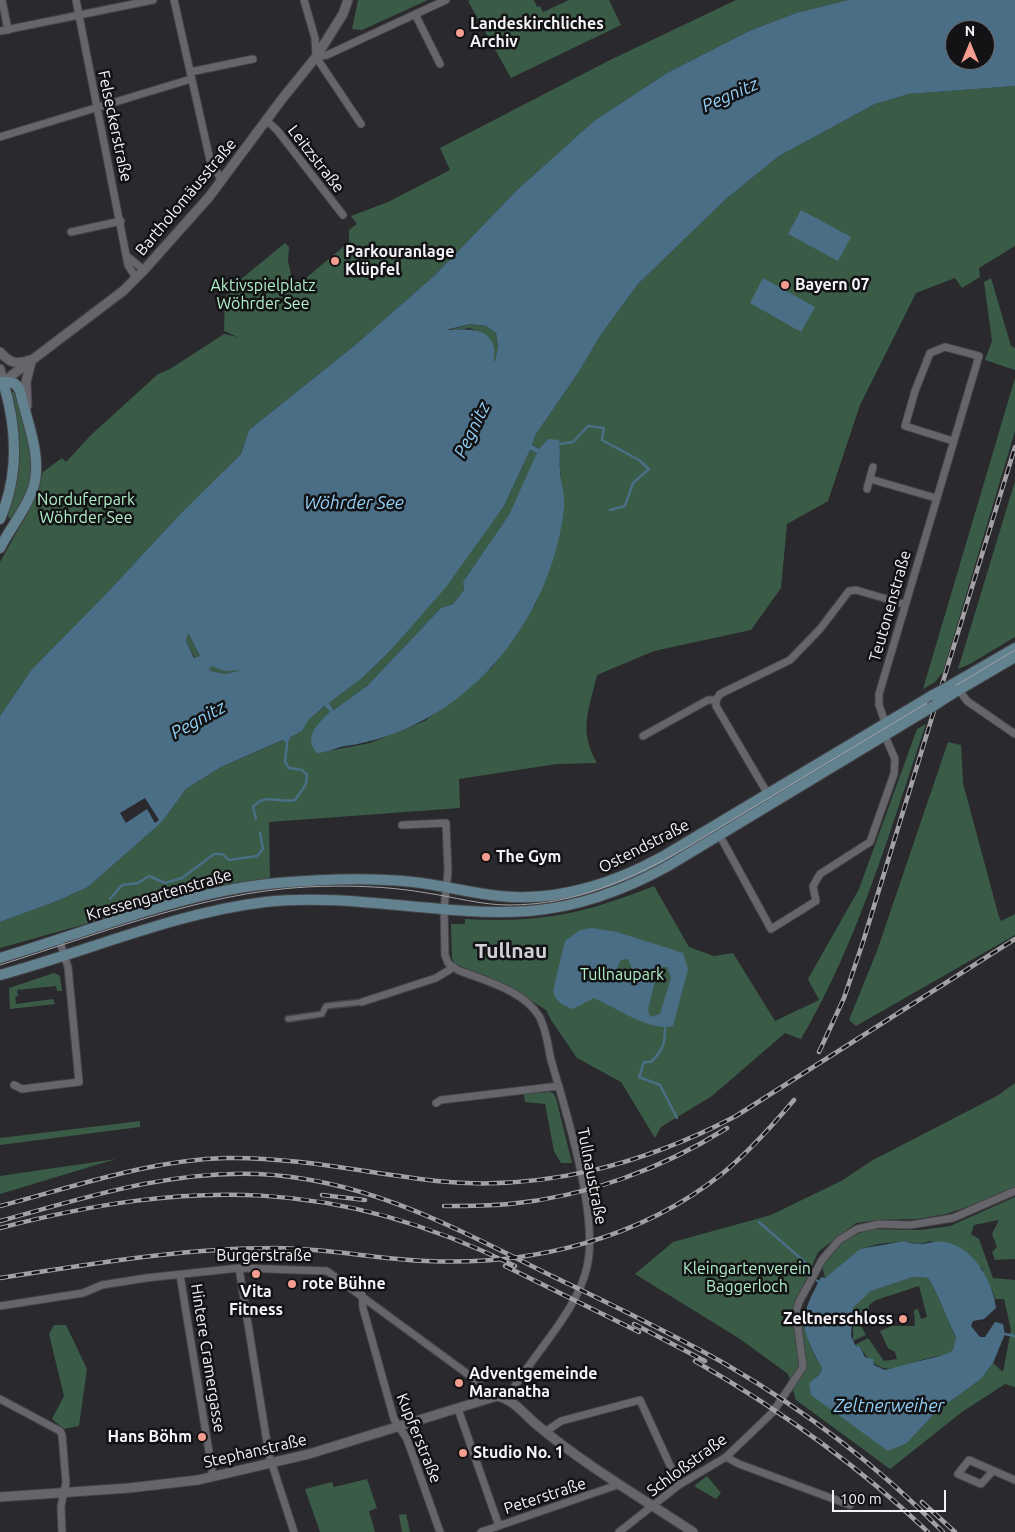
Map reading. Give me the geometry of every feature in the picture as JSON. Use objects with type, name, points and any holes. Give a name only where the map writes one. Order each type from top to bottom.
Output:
[{"type":"main road","points":[[10,381],[18,387],[28,421],[36,466],[35,484],[27,502],[2,544],[6,524],[1,518],[9,493],[14,453],[11,414],[2,382],[10,381]]},
{"type":"main road","name":"Ostendstraße","points":[[444,909],[529,911],[594,899],[650,876],[720,836],[930,708],[954,688],[1015,648]]},
{"type":"main road","name":"Ostendstraße","points":[[447,886],[509,897],[550,896],[586,890],[620,878],[651,863],[933,695],[954,688],[1015,657]]},
{"type":"main road","points":[[885,722],[885,736]]},
{"type":"main road","name":"Kressengartenstraße","points":[[3,956],[201,896],[256,886],[299,881],[371,879],[447,886]]},
{"type":"main road","name":"Kressengartenstraße","points":[[0,975],[184,918],[254,904],[328,900],[444,909]]},
{"type":"street","points":[[2,0],[4,31],[154,0]]},
{"type":"street","name":"Felseckerstraße","points":[[76,0],[130,270],[136,278]]},
{"type":"street","points":[[174,0],[210,160],[222,181]]},
{"type":"street","points":[[304,0],[314,38],[316,57],[361,124]]},
{"type":"street","name":"Bartholomäusstraße","points":[[2,382],[123,291],[144,270],[222,181],[266,120],[316,57],[343,14],[348,0]]},
{"type":"street","points":[[316,57],[324,56],[446,0]]},
{"type":"street","points":[[415,14],[440,64]]},
{"type":"street","points":[[190,72],[253,59]]},
{"type":"street","points":[[0,137],[192,79]]},
{"type":"street","name":"Leitzstraße","points":[[266,120],[277,130],[343,215]]},
{"type":"street","points":[[71,232],[121,221]]},
{"type":"street","points":[[128,257],[144,270]]},
{"type":"street","name":"Teutonenstraße","points":[[885,722],[878,701],[904,604],[954,441],[979,356],[945,346],[930,353],[915,391],[905,426],[954,441]]},
{"type":"street","points":[[0,352],[14,363],[32,360],[26,382],[28,421]]},
{"type":"street","points":[[0,370],[2,382]]},
{"type":"street","points":[[867,489],[873,467]]},
{"type":"street","points":[[870,478],[936,498]]},
{"type":"street","points":[[773,804],[716,706],[716,700],[720,694],[790,660],[820,629],[849,591],[856,590],[904,604]]},
{"type":"street","points":[[954,688],[967,700],[1015,734]]},
{"type":"street","points":[[643,736],[708,700],[716,700]]},
{"type":"street","points":[[720,836],[771,929],[816,901],[813,886],[820,874],[870,842],[894,774],[895,759],[885,736]]},
{"type":"street","points":[[288,1019],[322,1014],[326,1006],[362,1002],[436,978],[454,967],[448,963],[445,955],[444,909],[448,867],[446,823],[402,825]]},
{"type":"street","points":[[14,1085],[22,1089],[79,1082],[65,956],[59,939]]},
{"type":"street","name":"Tullnaustraße","points":[[454,967],[524,999],[539,1017],[559,1086],[586,1202],[589,1240],[587,1267],[568,1309],[515,1384],[507,1399]]},
{"type":"street","points":[[436,1103],[441,1100],[559,1086]]},
{"type":"street","name":"Schloßstraße","points":[[619,1532],[679,1485],[726,1457],[773,1412],[802,1367],[796,1312],[799,1302],[822,1260],[839,1240],[857,1229],[879,1224],[910,1225],[953,1218],[1015,1191]]},
{"type":"street","points":[[239,1268],[261,1416],[271,1464],[294,1532]]},
{"type":"street","name":"Burgerstraße","points":[[0,1306],[83,1293],[102,1285],[180,1274],[239,1268],[328,1271],[473,1378],[480,1385],[485,1398]]},
{"type":"street","name":"Hintere Cramergasse","points":[[180,1274],[213,1476]]},
{"type":"street","name":"Kupferstraße","points":[[362,1295],[363,1308],[388,1401],[394,1419],[407,1439],[440,1532]]},
{"type":"street","name":"Stephanstraße","points":[[0,1497],[163,1484],[213,1476],[271,1464],[400,1427],[458,1409],[485,1398],[497,1396],[507,1399]]},
{"type":"street","points":[[0,1399],[62,1435],[66,1484],[62,1532]]},
{"type":"street","points":[[507,1399],[545,1432],[617,1485],[654,1506],[692,1532]]},
{"type":"street","points":[[545,1432],[561,1421],[640,1400],[679,1485]]},
{"type":"street","points":[[458,1409],[498,1526]]},
{"type":"street","points":[[726,1457],[739,1464],[850,1505]]},
{"type":"street","points":[[993,1470],[1015,1480]]},
{"type":"street","name":"Peterstraße","points":[[481,1532],[617,1485]]},
{"type":"green space","points":[[358,0],[428,0],[362,30],[352,29]]},
{"type":"green space","points":[[534,0],[537,7],[540,6],[543,12],[569,0],[609,0],[621,25],[511,78],[468,1]]},
{"type":"green space","points":[[736,0],[848,0],[796,13],[749,31],[667,73],[594,121],[517,190],[435,275],[354,346],[249,430],[241,454],[181,513],[105,595],[32,669],[0,716],[0,562],[29,510],[43,472],[62,458],[66,462],[91,435],[158,374],[170,369],[224,334],[238,337],[224,331],[225,297],[240,280],[285,243],[289,247],[288,261],[294,288],[349,242],[349,230],[357,224],[351,216],[388,202],[450,170],[440,148],[608,61]]},
{"type":"green space","points":[[1015,86],[1015,246],[979,268],[980,277],[962,288],[955,278],[916,293],[860,405],[828,501],[787,524],[781,588],[751,630],[654,651],[597,675],[588,710],[587,730],[591,751],[597,763],[557,764],[459,779],[460,808],[269,822],[270,878],[211,889],[0,948],[0,922],[57,901],[88,887],[162,822],[186,789],[221,767],[284,740],[287,743],[291,737],[302,731],[308,719],[326,706],[330,712],[317,753],[370,743],[425,721],[492,667],[516,636],[536,603],[553,557],[509,516],[463,582],[464,590],[453,604],[441,608],[367,686],[335,710],[329,703],[361,679],[390,651],[504,506],[530,450],[537,453],[564,507],[560,470],[560,444],[539,449],[532,445],[536,434],[578,373],[600,336],[638,284],[726,199],[779,156],[875,104],[909,94]]},
{"type":"green space","points":[[991,278],[1011,346],[1015,348],[1015,370],[985,360],[992,341],[984,282]]},
{"type":"green space","points":[[470,324],[486,326],[496,333],[498,346],[494,363],[489,337],[470,328],[446,331]]},
{"type":"green space","points":[[1015,378],[1015,431],[943,672],[935,682],[923,689]]},
{"type":"green space","points":[[17,389],[29,442],[31,470],[27,495],[11,521],[6,513],[10,501],[10,393]]},
{"type":"green space","points":[[1015,481],[1015,637],[970,664],[958,669]]},
{"type":"green space","points":[[187,632],[200,656],[195,658],[186,641]]},
{"type":"green space","points":[[212,665],[224,671],[242,668],[243,670],[226,674],[211,671],[209,669]]},
{"type":"green space","name":"Tullnaupark","points":[[926,724],[886,845],[856,925],[840,964],[801,1039],[785,1033],[712,1096],[661,1127],[655,1138],[621,1082],[577,1058],[546,1010],[516,991],[456,964],[452,959],[451,924],[465,924],[465,919],[539,918],[583,910],[654,886],[689,947],[714,956],[733,953],[775,1021],[819,1000],[808,979],[859,889],[917,729]]},
{"type":"green space","points":[[948,742],[961,745],[963,783],[999,917],[1001,921],[1015,914],[1015,935],[856,1026],[849,1020],[877,951]]},
{"type":"green space","points":[[54,973],[60,976],[62,991],[57,991],[56,986],[17,990],[18,996],[15,997],[16,1004],[53,999],[55,1004],[10,1009],[9,988]]},
{"type":"green space","name":"Kleingartenverein Baggerloch","points":[[1015,1083],[1015,1189],[946,1214],[917,1219],[877,1220],[856,1223],[818,1252],[800,1294],[792,1319],[803,1314],[809,1342],[822,1368],[820,1374],[809,1383],[907,1443],[937,1411],[981,1379],[993,1363],[1003,1372],[1011,1330],[1004,1299],[995,1299],[982,1268],[931,1241],[919,1244],[904,1241],[879,1244],[861,1249],[825,1278],[822,1266],[841,1242],[868,1229],[920,1230],[950,1226],[1015,1197],[1015,1259],[995,1260],[992,1252],[997,1247],[992,1234],[999,1220],[974,1225],[971,1234],[979,1239],[993,1278],[1015,1280],[1015,1387],[1005,1384],[962,1412],[890,1469],[796,1400],[788,1374],[740,1339],[635,1274],[673,1242],[771,1215],[841,1181],[873,1160],[997,1096]]},
{"type":"green space","points":[[553,1093],[556,1098],[572,1163],[561,1163],[554,1151],[545,1104],[525,1102],[524,1094]]},
{"type":"green space","points":[[140,1121],[140,1127],[0,1145],[0,1138]]},
{"type":"green space","points":[[116,1159],[0,1194],[0,1176]]},
{"type":"green space","points":[[913,1277],[928,1278],[932,1285],[956,1338],[953,1350],[947,1355],[933,1357],[899,1368],[889,1369],[880,1367],[870,1360],[860,1347],[855,1345],[868,1338],[884,1361],[897,1359],[895,1352],[888,1348],[880,1331],[892,1326],[915,1326],[914,1310],[918,1309],[921,1319],[927,1317],[919,1286],[876,1300],[869,1305],[869,1311],[857,1319],[866,1335],[853,1341],[853,1308],[871,1291]]},
{"type":"green space","points":[[54,1325],[66,1325],[87,1369],[79,1426],[64,1429],[52,1419],[64,1396],[49,1334]]},
{"type":"green space","points":[[707,1476],[721,1493],[716,1499],[694,1486]]},
{"type":"green space","points":[[367,1479],[377,1508],[369,1511],[375,1532],[320,1532],[305,1489],[332,1482],[334,1487]]},
{"type":"green space","points":[[406,1514],[410,1532],[402,1532],[399,1515]]},
{"type":"water","name":"Wöhrder See","points":[[848,0],[1015,0],[1015,86],[909,94],[875,104],[779,156],[726,199],[638,284],[600,336],[578,373],[536,434],[532,445],[539,449],[548,439],[559,440],[560,475],[564,494],[564,508],[556,551],[541,592],[520,630],[494,664],[463,694],[428,718],[388,736],[317,753],[311,741],[317,726],[330,712],[325,706],[309,719],[302,731],[291,737],[287,744],[283,740],[221,767],[186,789],[162,822],[88,887],[57,901],[0,922],[0,716],[32,669],[105,595],[181,513],[241,454],[249,430],[354,346],[435,275],[517,190],[594,121],[667,73],[749,31],[796,13]],"holes":[[[470,324],[486,326],[496,333],[498,346],[495,362],[494,348],[487,335],[474,330],[446,330]],[[530,450],[537,453],[509,515],[463,582],[464,590],[453,604],[441,608],[367,686],[334,710],[329,703],[361,679],[390,651],[446,587],[504,506]],[[188,633],[200,656],[194,658],[186,641]],[[212,666],[224,671],[242,670],[226,674],[209,669]]]},
{"type":"water","points":[[801,210],[851,237],[838,261],[788,234]]},
{"type":"water","points":[[763,278],[815,307],[801,332],[750,303]]},
{"type":"water","points":[[592,928],[617,932],[683,953],[688,969],[673,1026],[664,1027],[643,1022],[594,998],[573,1009],[558,1000],[553,991],[565,941],[580,930]],"holes":[[[628,959],[632,969],[624,974],[617,968],[621,960]],[[658,967],[667,967],[671,978],[660,1014],[650,1017],[648,1010]]]},
{"type":"water","name":"Zeltnerweiher","points":[[904,1241],[919,1244],[945,1242],[955,1245],[973,1258],[980,1267],[991,1287],[996,1308],[984,1319],[973,1321],[971,1326],[980,1337],[985,1337],[995,1322],[1003,1324],[1005,1334],[993,1363],[981,1379],[937,1411],[907,1443],[888,1451],[811,1395],[809,1383],[820,1374],[822,1368],[805,1331],[804,1322],[808,1303],[821,1277],[825,1278],[860,1249]],"holes":[[[913,1277],[928,1278],[956,1337],[953,1350],[947,1354],[885,1370],[874,1365],[873,1359],[865,1357],[860,1347],[855,1345],[851,1336],[853,1308],[871,1291]]]},
{"type":"pier","points":[[145,798],[159,820],[155,823],[147,809],[126,823],[120,813]]},
{"type":"waterway","points":[[560,444],[573,442],[588,426],[604,428],[602,440],[639,460],[649,469],[633,483],[625,506],[610,510]]},
{"type":"waterway","points":[[256,819],[253,807],[258,803],[268,799],[295,800],[306,784],[307,775],[302,770],[289,768],[285,762],[287,744]]},
{"type":"waterway","points":[[110,899],[122,885],[138,883],[149,876],[165,883],[182,878],[214,854],[222,854],[229,860],[257,856],[263,849],[260,833]]},
{"type":"waterway","points":[[665,1028],[664,1043],[661,1050],[651,1062],[644,1062],[639,1077],[660,1085],[677,1118]]},
{"type":"waterway","points":[[759,1222],[806,1263],[802,1272],[819,1282]]},
{"type":"waterway","points":[[1005,1334],[1015,1336]]},
{"type":"tram line","points":[[0,965],[113,928],[189,906],[267,891],[321,886],[382,887],[488,904],[509,905],[534,904],[557,900],[603,888],[646,869],[689,846],[1015,650]]},
{"type":"railway","points":[[819,1052],[844,998],[863,942],[1015,447]]},
{"type":"railway","points":[[0,1206],[140,1169],[197,1160],[226,1158],[279,1160],[411,1178],[476,1183],[515,1182],[591,1171],[629,1161],[666,1148],[736,1116],[1015,939]]},
{"type":"railway","points":[[0,1278],[137,1258],[240,1249],[294,1248],[427,1261],[506,1259],[545,1253],[583,1244],[621,1231],[657,1215],[691,1196],[723,1173],[742,1156],[794,1100]]},
{"type":"railway","points":[[444,1206],[509,1204],[566,1195],[594,1188],[622,1179],[676,1156],[727,1128]]},
{"type":"railway","points":[[0,1221],[128,1187],[192,1176],[258,1174],[298,1178],[337,1185],[374,1196],[411,1209],[482,1241],[727,1365],[785,1401],[841,1441],[919,1508],[943,1532]]},
{"type":"railway","points":[[0,1228],[69,1212],[135,1201],[199,1195],[261,1196],[323,1202],[386,1216],[449,1237],[515,1266]]},
{"type":"railway","points":[[322,1195],[365,1200]]},
{"type":"railway","points":[[505,1266],[639,1332]]},
{"type":"railway","points":[[634,1324],[705,1361]]},
{"type":"railway","points":[[695,1361],[817,1439],[874,1483],[928,1532]]},
{"type":"railway","points":[[922,1502],[955,1532]]},
{"type":"place","name":"Landeskirchliches Archiv","points":[[460,33]]},
{"type":"place","name":"Parkouranlage Klüpfel","points":[[335,261]]},
{"type":"place","name":"Bayern 07","points":[[785,285]]},
{"type":"place","name":"The Gym","points":[[486,857]]},
{"type":"place","name":"Vita Fitness","points":[[256,1274]]},
{"type":"place","name":"rote Bühne","points":[[292,1284]]},
{"type":"place","name":"Zeltnerschloss","points":[[903,1319]]},
{"type":"place","name":"Adventgemeinde Maranatha","points":[[459,1383]]},
{"type":"place","name":"Hans Böhm","points":[[202,1437]]},
{"type":"place","name":"Studio No. 1","points":[[463,1453]]},
{"type":"district","name":"Tullnau","points":[[511,951]]},
{"type":"water label","name":"Pegnitz","points":[[730,95]]},
{"type":"water label","name":"Pegnitz","points":[[472,430]]},
{"type":"water label","name":"Pegnitz","points":[[198,720]]},
{"type":"park label","name":"Aktivspielplatz Wöhrder See","points":[[263,295]]},
{"type":"park label","name":"Norduferpark Wöhrder See","points":[[86,509]]}]
